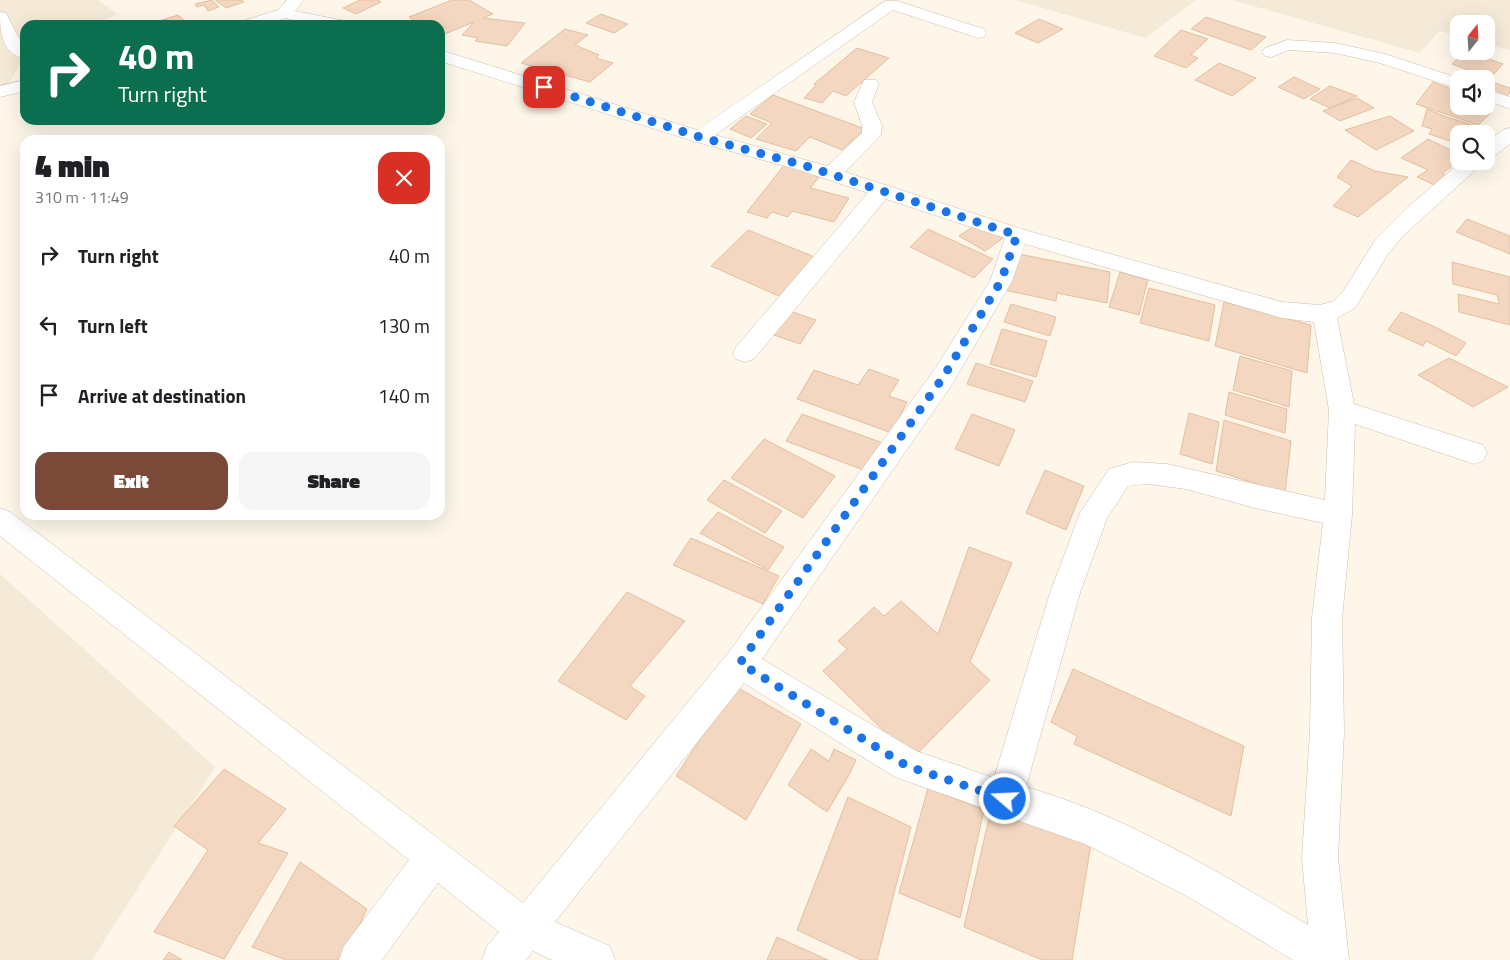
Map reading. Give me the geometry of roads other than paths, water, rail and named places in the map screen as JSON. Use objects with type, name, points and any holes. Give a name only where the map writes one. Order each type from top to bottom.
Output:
[{"type":"street","points":[[264,20],[284,13],[296,0]]},
{"type":"street","points":[[700,137],[886,2],[978,33]]},
{"type":"street","points":[[284,13],[316,20]]},
{"type":"street","points":[[0,17],[10,38],[20,49]]},
{"type":"street","points":[[1271,52],[1287,45],[1335,48],[1385,59],[1450,81]]},
{"type":"street","points":[[445,56],[700,137],[831,174],[1017,235],[1282,310],[1324,314],[1343,307],[1383,245],[1415,211],[1464,170]]},
{"type":"street","points":[[831,174],[871,135],[874,128],[862,102],[870,84]]},
{"type":"street","points":[[0,92],[20,86]]},
{"type":"street","points":[[1495,98],[1510,104]]},
{"type":"street","points":[[1495,146],[1510,134]]},
{"type":"street","points":[[745,353],[882,190]]},
{"type":"street","points":[[501,960],[740,663],[944,376],[1001,281],[1017,235]]},
{"type":"street","points":[[1324,314],[1342,410],[1338,515],[1327,618],[1327,732],[1320,858],[1329,960]]},
{"type":"street","points":[[1342,410],[1474,453]]},
{"type":"street","points":[[1005,799],[1065,592],[1094,513],[1119,476],[1138,472],[1192,480],[1338,515]]},
{"type":"street","points":[[0,520],[525,928],[596,960]]},
{"type":"street","points":[[740,663],[907,766],[1060,816],[1132,847],[1232,902],[1329,960]]},
{"type":"street","points":[[358,960],[433,858]]}]
